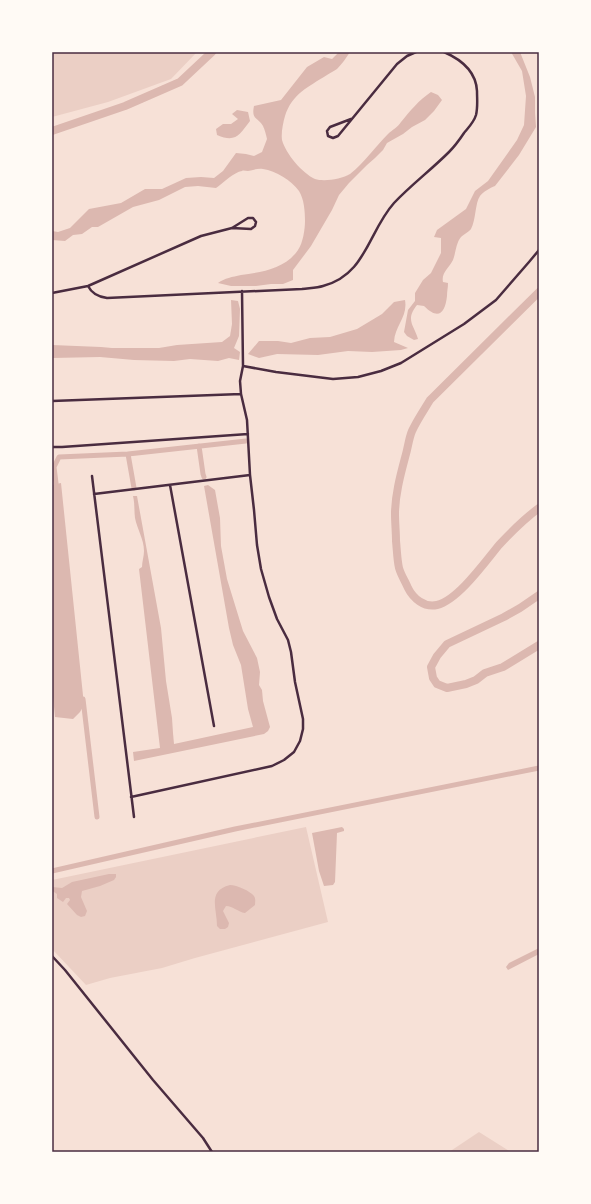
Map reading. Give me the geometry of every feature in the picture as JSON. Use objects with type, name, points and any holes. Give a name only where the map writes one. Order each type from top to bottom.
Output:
[{"type":"street","points":[[351,119],[330,127],[327,132],[328,136],[333,138],[338,136],[397,64],[407,56],[416,52]]},
{"type":"street","points":[[88,286],[91,291],[102,298],[302,289],[323,287],[334,283],[351,272],[360,260],[376,229],[393,204],[451,150],[472,123],[476,115],[478,99],[477,87],[473,75],[465,65],[455,57],[444,52]]},
{"type":"street","points":[[52,293],[88,286],[201,236],[232,228],[251,229],[256,226],[256,222],[253,218],[248,218],[232,228]]},
{"type":"street","points":[[242,366],[333,379],[358,377],[401,363],[464,324],[496,300],[539,250]]},
{"type":"street","points":[[131,797],[272,766],[284,760],[294,752],[300,741],[303,729],[303,719],[288,640],[277,619],[269,596],[261,569],[257,545],[250,475],[247,420],[241,394],[240,381],[242,366],[242,291]]},
{"type":"street","points":[[52,401],[241,394]]},
{"type":"street","points":[[52,447],[248,434]]},
{"type":"street","points":[[94,494],[250,475]]},
{"type":"street","points":[[92,476],[134,817]]},
{"type":"street","points":[[170,485],[214,726]]},
{"type":"street","points":[[52,956],[65,970],[153,1080],[203,1138],[212,1152]]},
{"type":"shaded area","points":[[52,52],[197,52],[171,79],[108,102],[52,117]]},
{"type":"shaded area","points":[[339,52],[350,52],[337,69],[307,87],[296,97],[288,108],[283,125],[282,140],[287,151],[300,168],[315,179],[333,180],[350,174],[427,95],[431,92],[438,95],[442,100],[425,120],[387,143],[383,150],[349,183],[339,195],[311,246],[293,270],[293,280],[283,284],[256,286],[231,286],[218,283],[229,278],[265,271],[287,262],[298,250],[301,244],[304,232],[305,213],[301,194],[292,183],[283,177],[263,169],[239,172],[216,188],[198,186],[185,187],[159,200],[133,207],[98,227],[92,227],[82,234],[73,235],[65,241],[52,240],[52,231],[58,232],[70,228],[89,209],[121,203],[145,189],[162,189],[186,178],[214,178],[223,171],[236,153],[254,156],[262,152],[267,139],[263,126],[253,114],[254,106],[281,100],[307,67],[324,57],[332,59]]},
{"type":"shaded area","points":[[511,52],[520,52],[530,77],[535,97],[536,127],[519,155],[495,186],[483,193],[478,199],[471,229],[459,239],[453,260],[443,276],[443,282],[448,283],[446,302],[443,311],[437,314],[433,313],[424,306],[417,305],[413,310],[411,319],[418,339],[414,340],[407,336],[404,332],[408,310],[415,301],[415,293],[423,280],[431,273],[441,253],[441,238],[434,237],[437,230],[466,209],[475,191],[488,181],[517,140],[524,125],[526,96],[522,71]]},
{"type":"shaded area","points":[[237,110],[248,112],[250,121],[240,134],[233,138],[217,135],[216,129],[223,124],[231,124],[238,119],[232,114]]},
{"type":"shaded area","points":[[231,300],[238,301],[240,309],[239,336],[234,348],[240,352],[239,360],[229,358],[218,361],[190,359],[174,361],[100,357],[52,358],[52,345],[112,348],[159,348],[177,345],[222,342],[230,336],[232,324]]},
{"type":"shaded area","points":[[405,300],[405,311],[394,342],[408,348],[401,350],[372,352],[348,351],[318,355],[277,354],[259,358],[248,354],[259,341],[291,343],[310,338],[330,337],[357,329],[382,314],[394,302]]},
{"type":"shaded area","points":[[61,483],[84,705],[73,719],[55,717],[52,686],[52,485]]},
{"type":"shaded area","points":[[208,485],[215,490],[220,518],[221,546],[227,579],[243,631],[257,658],[260,672],[259,685],[262,690],[263,701],[270,727],[264,734],[134,761],[133,752],[160,748],[139,569],[142,567],[144,547],[135,518],[133,496],[137,496],[161,628],[174,744],[253,727],[248,709],[241,665],[233,645],[229,628],[204,486]]},
{"type":"shaded area","points":[[306,827],[328,922],[162,968],[110,978],[86,985],[52,949],[52,880]]},
{"type":"shaded area","points":[[342,827],[344,831],[337,833],[335,882],[333,885],[324,886],[319,871],[312,833]]},
{"type":"shaded area","points":[[109,874],[116,874],[114,880],[82,891],[81,897],[87,911],[85,916],[81,917],[77,915],[67,904],[70,900],[69,898],[66,898],[63,902],[57,898],[57,894],[52,891],[52,887],[62,888],[72,882]]},
{"type":"shaded area","points":[[230,885],[240,887],[252,894],[255,898],[255,905],[245,913],[226,906],[223,911],[229,923],[228,927],[225,929],[220,929],[217,926],[215,907],[216,896],[218,891]]},
{"type":"shaded area","points":[[539,948],[539,954],[508,970],[506,967],[509,963]]},
{"type":"shaded area","points":[[479,1132],[511,1152],[449,1152]]},
{"type":"waterway","points":[[52,131],[125,106],[180,82],[212,52]]},
{"type":"waterway","points":[[539,292],[430,400],[412,431],[399,484],[395,514],[398,565],[410,592],[423,604],[432,606],[445,602],[454,596],[471,580],[499,545],[523,521],[539,508]]},
{"type":"waterway","points":[[57,491],[54,467],[59,457],[128,454],[246,441]]},
{"type":"waterway","points":[[199,446],[204,477]]},
{"type":"waterway","points":[[128,454],[134,488]]},
{"type":"waterway","points":[[539,595],[504,617],[447,644],[437,656],[431,667],[433,678],[437,684],[447,688],[466,684],[476,680],[485,673],[503,667],[539,645]]},
{"type":"waterway","points":[[83,699],[97,817]]},
{"type":"waterway","points":[[52,871],[235,829],[539,768]]}]
